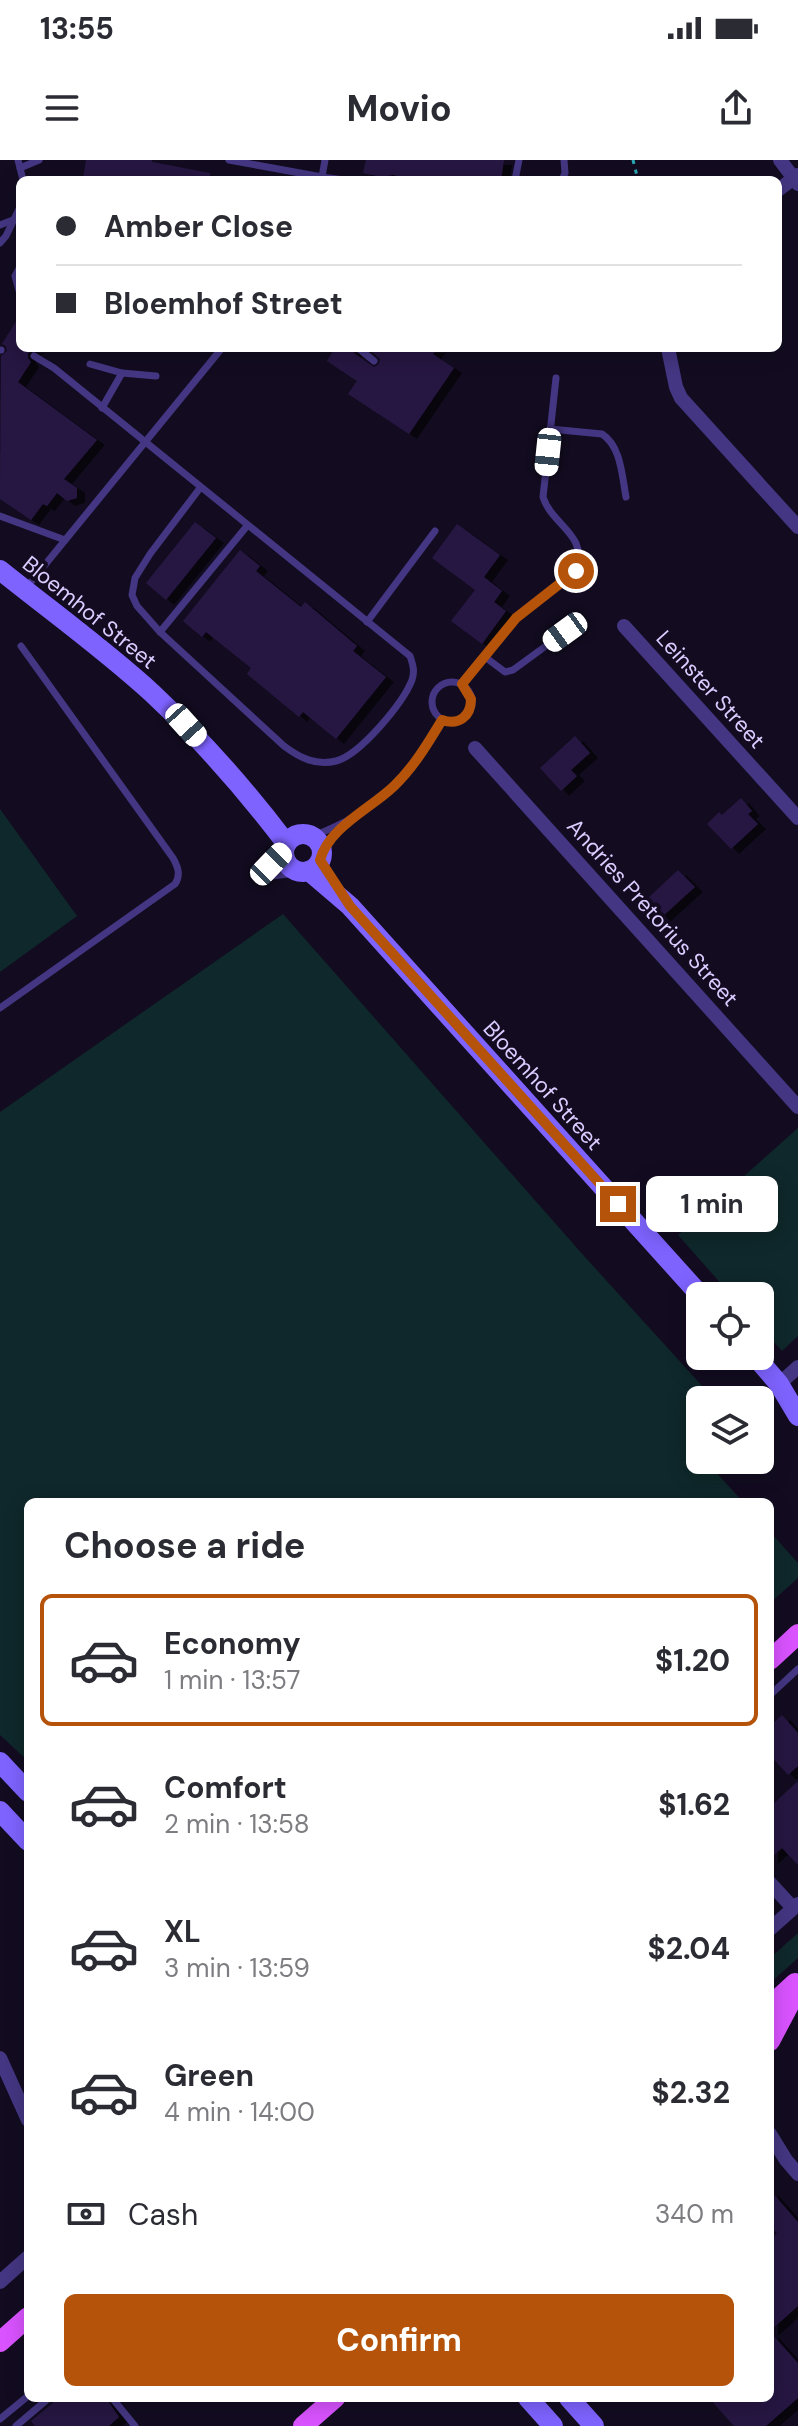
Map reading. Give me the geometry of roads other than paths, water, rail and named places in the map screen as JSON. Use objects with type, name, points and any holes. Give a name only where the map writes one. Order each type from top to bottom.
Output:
[{"type":"main road","points":[[774,1656],[798,1634]]},
{"type":"main road","points":[[774,2002],[798,1980]]},
{"type":"main road","points":[[774,2033],[798,1988]]},
{"type":"main road","points":[[0,2342],[24,2321]]},
{"type":"main road","points":[[303,2426],[330,2402]]},
{"type":"street","points":[[780,160],[797,179]]},
{"type":"street","points":[[669,352],[681,398],[798,527]]},
{"type":"street","name":"Bloemhof Street","points":[[0,570],[150,691],[186,725],[304,852],[688,1282]]},
{"type":"street","name":"Leinster Street","points":[[624,626],[798,818]]},
{"type":"street","name":"Andries Pretorius Street","points":[[475,748],[798,1107]]},
{"type":"street","points":[[787,1396],[798,1367]]},
{"type":"street","points":[[766,1370],[798,1416]]},
{"type":"street","points":[[0,1762],[24,1788]]},
{"type":"street","points":[[0,1811],[24,1837]]},
{"type":"street","points":[[774,1887],[795,1906],[774,1925]]},
{"type":"street","points":[[0,2058],[24,2111]]},
{"type":"street","points":[[774,2140],[798,2174]]},
{"type":"street","points":[[0,2282],[24,2261]]},
{"type":"street","points":[[532,2402],[553,2426]]},
{"type":"street","points":[[573,2402],[594,2426]]},
{"type":"lane","points":[[19,164],[39,160]]},
{"type":"lane","points":[[229,160],[312,176]]},
{"type":"lane","points":[[0,243],[16,214]]},
{"type":"lane","points":[[0,225],[13,220]]},
{"type":"lane","points":[[24,590],[219,352]]},
{"type":"lane","points":[[363,352],[374,361]]},
{"type":"lane","points":[[34,356],[54,368],[410,656],[413,678],[405,692],[365,744],[351,755],[337,761],[317,763],[300,758],[160,632],[137,606],[132,595],[135,578],[200,488]]},
{"type":"lane","points":[[90,364],[122,373],[156,376]]},
{"type":"lane","points":[[102,408],[122,373]]},
{"type":"lane","points":[[462,684],[516,618],[576,571],[578,546],[547,507],[543,497],[556,378]]},
{"type":"lane","points":[[550,429],[602,434],[609,438],[615,446],[626,497]]},
{"type":"lane","points":[[0,516],[65,540]]},
{"type":"lane","points":[[160,632],[247,526]]},
{"type":"lane","points":[[367,622],[435,531]]},
{"type":"lane","points":[[485,657],[505,672],[513,670],[565,632]]},
{"type":"lane","points":[[0,1008],[179,879],[173,858],[21,646]]},
{"type":"lane","points":[[446,683],[462,684],[471,699],[470,711],[454,722],[442,720],[431,703],[435,690],[446,683]]},
{"type":"lane","points":[[304,852],[367,810],[395,785],[420,757],[442,720]]},
{"type":"lane","points":[[304,852],[344,824]]},
{"type":"lane","points":[[774,1691],[798,1669]]},
{"type":"lane","points":[[774,2152],[786,2160]]},
{"type":"lane","points":[[0,2419],[24,2399]]},
{"type":"lane","points":[[16,2426],[44,2402]]},
{"type":"lane","points":[[115,2402],[130,2424]]}]
